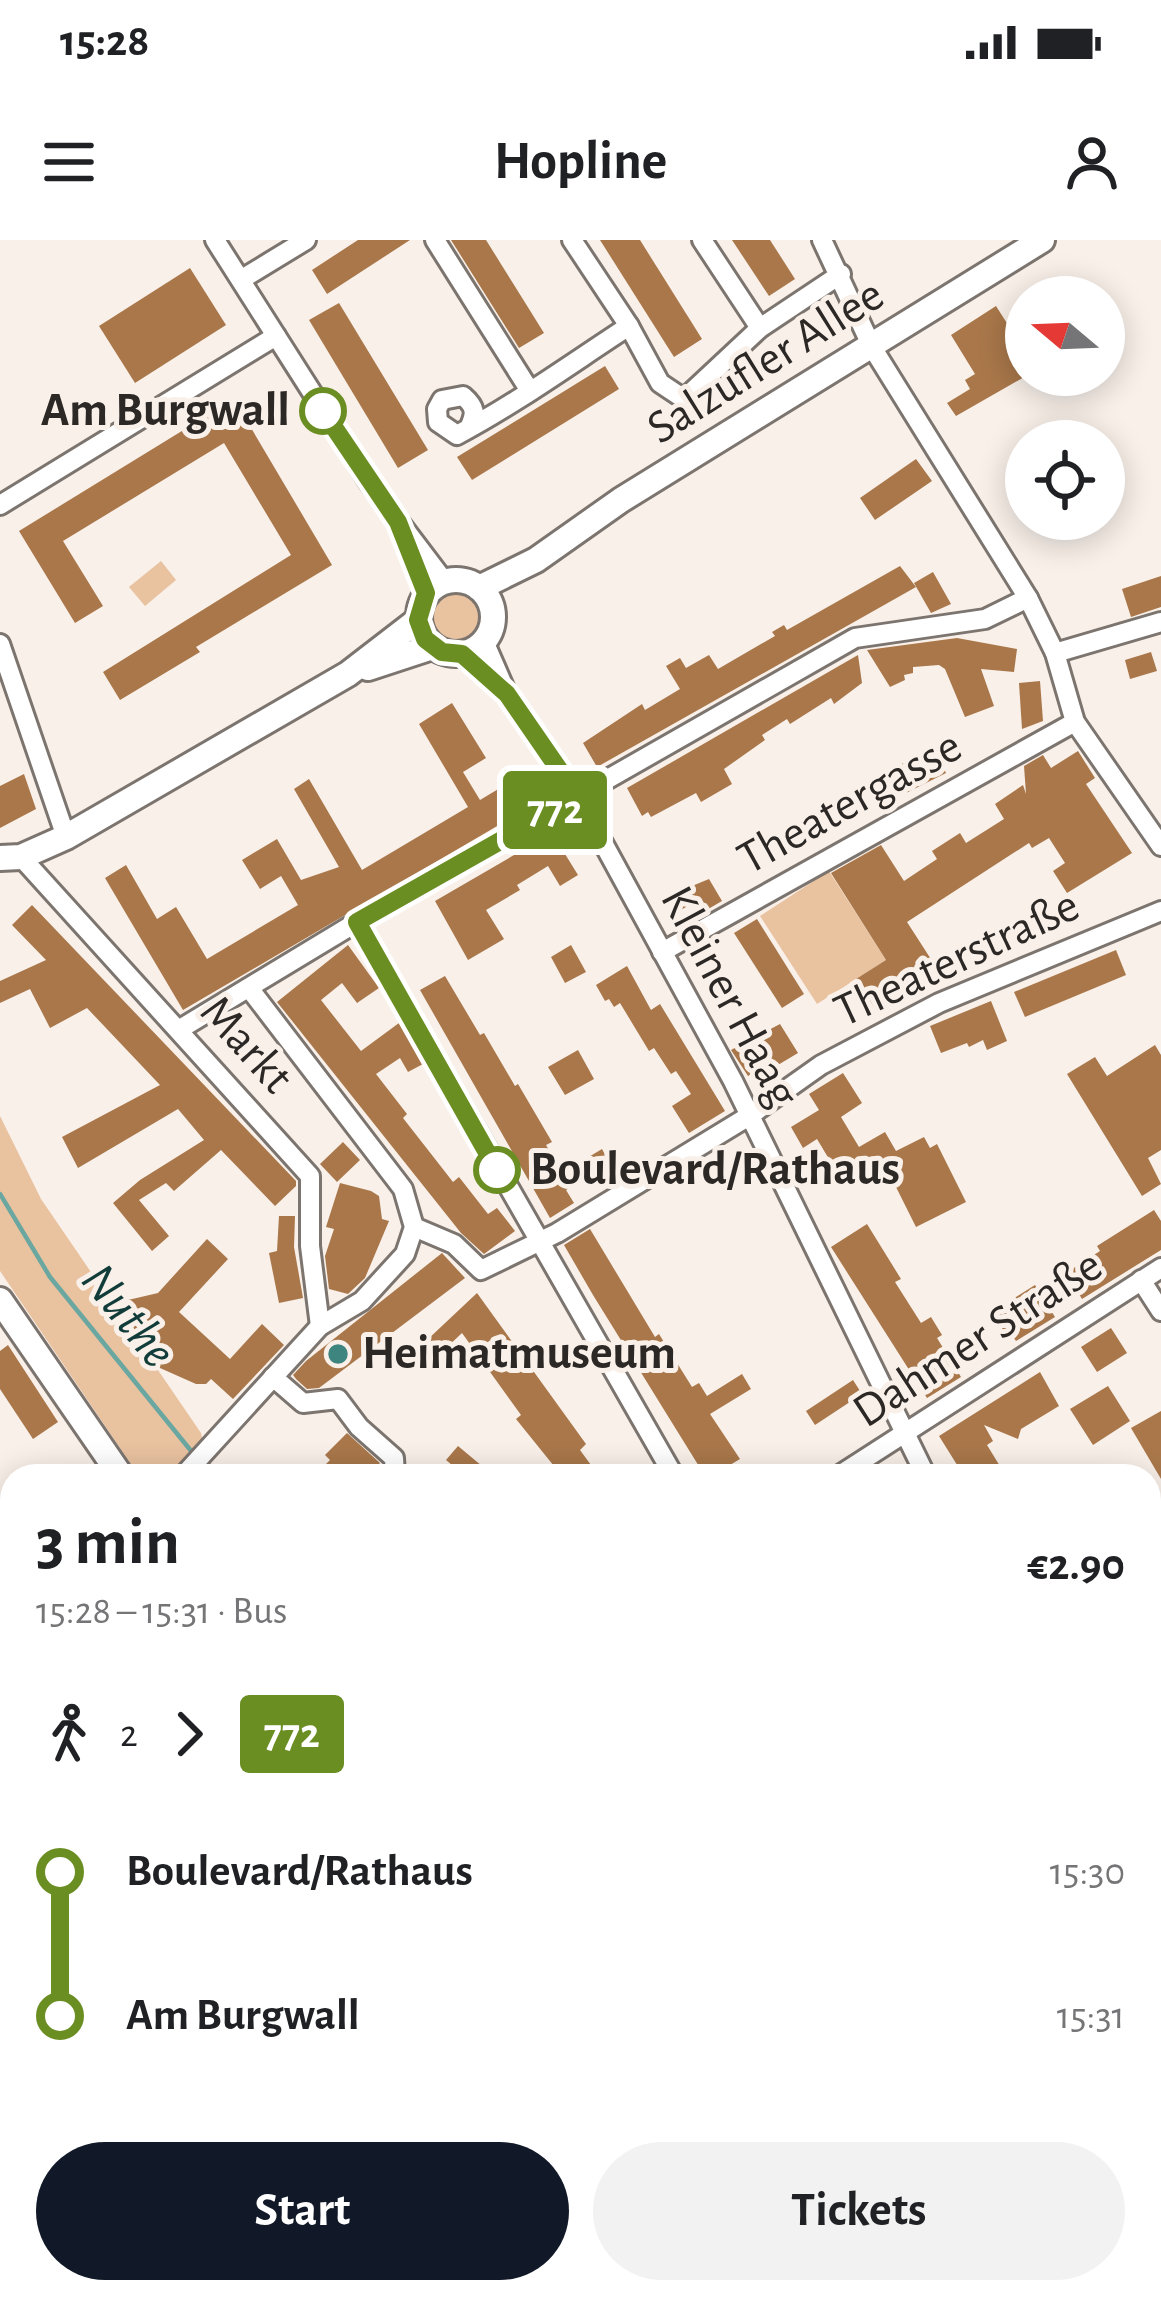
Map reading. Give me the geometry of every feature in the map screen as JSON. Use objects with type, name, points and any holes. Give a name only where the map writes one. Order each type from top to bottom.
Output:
[{"type":"main road","name":"Salzufler Allee","points":[[486,597],[621,500],[1042,240]]},
{"type":"main road","points":[[10,857],[66,837],[348,674],[418,620],[435,587],[468,581],[486,597],[490,631],[473,648],[432,647],[348,674]]},
{"type":"main road","points":[[418,620],[432,647]]},
{"type":"main road","points":[[0,1300],[113,1464]]},
{"type":"street","points":[[215,240],[435,587]]},
{"type":"street","points":[[242,279],[306,240]]},
{"type":"street","points":[[435,240],[530,391]]},
{"type":"street","name":"Salzufler Allee","points":[[572,240],[660,382],[684,399],[760,328],[841,274]]},
{"type":"street","name":"Salzufler Allee","points":[[702,240],[760,328]]},
{"type":"street","points":[[823,240],[872,347],[1028,598],[1054,653],[1075,722],[1161,846]]},
{"type":"street","points":[[469,428],[629,326]]},
{"type":"street","points":[[0,505],[276,336]]},
{"type":"street","points":[[180,1029],[357,922],[855,638],[985,619],[1028,598]]},
{"type":"street","points":[[1054,653],[1161,622]]},
{"type":"street","points":[[0,644],[66,837]]},
{"type":"street","name":"Kleiner Haag","points":[[473,648],[578,797],[749,1116],[920,1464]]},
{"type":"street","name":"Theatergasse","points":[[662,952],[1075,722]]},
{"type":"street","name":"Markt","points":[[10,857],[180,1029],[310,1176],[310,1246],[320,1326]]},
{"type":"street","name":"Theaterstraße","points":[[413,1227],[454,1244],[481,1270],[538,1243],[749,1116],[821,1065],[939,1003],[1161,911]]},
{"type":"street","points":[[357,922],[667,1464]]},
{"type":"street","name":"Markt","points":[[249,988],[404,1189],[413,1227]]},
{"type":"street","points":[[194,1464],[320,1326],[362,1301],[405,1255],[413,1227]]},
{"type":"street","name":"Dahmer Straße","points":[[858,1464],[1161,1268]]},
{"type":"street","points":[[1142,1280],[1161,1311]]},
{"type":"street","points":[[273,1377],[303,1403],[338,1399],[359,1427],[394,1458],[394,1464]]},
{"type":"shaded area","points":[[161,561],[176,580],[145,606],[129,587]]},
{"type":"shaded area","points":[[455,589],[475,597],[483,617],[475,637],[455,645],[435,637],[427,617],[435,597]]},
{"type":"shaded area","points":[[829,871],[886,960],[817,1004],[760,916]]},
{"type":"shaded area","points":[[0,1116],[41,1199],[201,1433],[211,1464],[131,1464],[0,1271]]},
{"type":"building","points":[[358,240],[410,240],[327,294],[312,270]]},
{"type":"building","points":[[451,240],[486,240],[544,333],[519,348]]},
{"type":"building","points":[[600,240],[640,240],[702,339],[674,357]]},
{"type":"building","points":[[732,240],[770,240],[795,279],[769,296]]},
{"type":"building","points":[[190,268],[226,325],[135,383],[99,326]]},
{"type":"building","points":[[339,303],[428,450],[398,468],[309,320]]},
{"type":"building","points":[[996,306],[1005,320],[1005,388],[956,416],[947,403],[970,389],[965,380],[975,374],[951,335]]},
{"type":"building","points":[[605,366],[619,389],[472,480],[457,457]]},
{"type":"building","points":[[234,399],[332,565],[196,647],[200,652],[120,700],[103,672],[291,555],[224,443],[63,541],[103,606],[75,623],[19,531]]},
{"type":"building","points":[[916,459],[932,481],[875,520],[860,498]]},
{"type":"building","points":[[900,566],[916,587],[597,767],[583,743],[642,704],[645,710],[680,689],[666,666],[680,658],[686,668],[709,655],[718,669],[775,636],[772,632],[784,625],[787,630]]},
{"type":"building","points":[[933,572],[951,604],[931,613],[914,583]]},
{"type":"building","points":[[1161,576],[1161,607],[1131,617],[1122,589]]},
{"type":"building","points":[[957,638],[1017,649],[1014,672],[981,669],[994,706],[965,717],[945,669],[939,665],[913,667],[905,680],[890,687],[867,650]]},
{"type":"building","points":[[1151,652],[1157,671],[1130,679],[1125,660]]},
{"type":"building","points":[[858,655],[862,683],[834,704],[831,698],[762,735],[765,740],[724,769],[732,784],[701,802],[696,793],[651,817],[648,812],[642,816],[627,788]]},
{"type":"building","points":[[1040,681],[1043,721],[1022,729],[1019,683]]},
{"type":"building","points":[[452,703],[486,758],[463,772],[480,800],[505,785],[521,812],[183,1010],[105,878],[126,865],[157,919],[176,907],[207,959],[298,905],[281,876],[260,889],[242,860],[277,839],[301,880],[339,867],[294,789],[309,779],[362,870],[468,807],[419,724]]},
{"type":"building","points":[[933,748],[946,773],[898,797],[886,772]]},
{"type":"building","points":[[1078,751],[1095,778],[1086,784],[1132,853],[1067,893],[1053,871],[1065,863],[1049,838],[1032,848],[1029,843],[907,922],[936,967],[874,1008],[856,979],[886,960],[831,873],[881,845],[904,881],[937,859],[932,851],[960,833],[966,843],[1004,819],[995,804],[1023,785],[1026,794],[1024,766],[1043,755],[1051,768]]},
{"type":"building","points":[[24,774],[36,809],[0,828],[0,786]]},
{"type":"building","points":[[552,833],[578,875],[560,886],[548,866],[517,885],[520,890],[486,910],[504,939],[468,960],[435,901]]},
{"type":"building","points":[[709,879],[722,901],[698,915],[691,904],[669,917],[692,886]]},
{"type":"building","points":[[32,905],[296,1181],[275,1206],[221,1150],[174,1191],[166,1183],[139,1200],[169,1236],[152,1251],[113,1203],[204,1140],[178,1109],[78,1168],[62,1137],[160,1085],[87,1008],[50,1028],[30,989],[0,1003],[0,981],[46,960],[12,925]]},
{"type":"building","points":[[757,919],[804,994],[782,1008],[734,933]]},
{"type":"building","points":[[348,945],[379,988],[357,1003],[342,983],[321,1000],[361,1051],[399,1023],[423,1064],[408,1072],[400,1058],[376,1074],[453,1182],[459,1177],[488,1214],[497,1208],[515,1231],[484,1254],[461,1233],[277,1002]]},
{"type":"building","points":[[571,945],[586,972],[565,983],[551,957]]},
{"type":"building","points":[[1116,950],[1126,975],[1025,1017],[1014,992]]},
{"type":"building","points":[[627,966],[651,1010],[660,1004],[725,1111],[689,1133],[672,1106],[691,1094],[654,1048],[649,1051],[620,1003],[614,1007],[609,999],[605,1001],[596,985]]},
{"type":"building","points":[[445,976],[480,1035],[484,1033],[515,1086],[518,1084],[552,1142],[546,1145],[562,1173],[602,1149],[610,1164],[566,1190],[574,1203],[550,1218],[420,990]]},
{"type":"building","points":[[991,1001],[1007,1041],[987,1050],[983,1040],[941,1053],[930,1026]]},
{"type":"building","points":[[780,1024],[798,1053],[758,1077],[755,1072],[748,1076],[731,1050]]},
{"type":"building","points":[[1155,1045],[1161,1055],[1161,1150],[1148,1158],[1161,1184],[1142,1196],[1067,1074],[1095,1057],[1107,1076]]},
{"type":"building","points":[[578,1050],[594,1079],[565,1095],[548,1067]]},
{"type":"building","points":[[843,1073],[862,1103],[841,1117],[859,1147],[885,1132],[896,1151],[924,1137],[930,1148],[937,1144],[966,1202],[916,1227],[881,1157],[841,1179],[817,1139],[803,1148],[791,1127],[819,1110],[809,1094]]},
{"type":"building","points":[[343,1142],[360,1160],[337,1182],[320,1164]]},
{"type":"building","points":[[340,1183],[379,1196],[382,1219],[389,1221],[365,1278],[348,1294],[329,1289],[325,1256],[334,1229],[326,1227]]},
{"type":"building","points":[[1154,1210],[1161,1221],[1161,1250],[1082,1299],[1066,1273],[1100,1251],[1097,1246]]},
{"type":"building","points":[[279,1216],[295,1216],[294,1247],[303,1298],[279,1303],[269,1253],[277,1251]]},
{"type":"building","points":[[867,1224],[901,1279],[895,1282],[921,1323],[931,1317],[942,1335],[937,1338],[961,1377],[927,1398],[831,1247]]},
{"type":"building","points":[[590,1229],[655,1337],[659,1334],[692,1387],[699,1383],[707,1396],[742,1374],[751,1389],[710,1414],[740,1459],[732,1464],[698,1464],[564,1245]]},
{"type":"building","points":[[207,1239],[228,1259],[179,1312],[230,1359],[262,1324],[284,1345],[233,1399],[211,1379],[196,1384],[160,1368],[140,1344],[129,1316],[128,1300],[158,1293]]},
{"type":"building","points":[[442,1253],[465,1278],[319,1388],[307,1389],[296,1379],[293,1375],[306,1361]]},
{"type":"building","points":[[1035,1285],[1055,1317],[1016,1341],[992,1312]]},
{"type":"building","points":[[477,1293],[586,1444],[580,1450],[590,1464],[552,1464],[516,1419],[521,1415],[462,1333],[422,1371],[409,1357]]},
{"type":"building","points":[[1111,1328],[1127,1353],[1097,1372],[1081,1347]]},
{"type":"building","points":[[8,1345],[58,1422],[33,1439],[0,1389],[0,1351]]},
{"type":"building","points":[[1040,1372],[1059,1406],[1021,1429],[1018,1439],[984,1425],[993,1441],[987,1445],[999,1464],[956,1464],[939,1436]]},
{"type":"building","points":[[853,1380],[862,1394],[815,1425],[806,1411]]},
{"type":"building","points":[[1108,1386],[1130,1421],[1093,1445],[1070,1409]]},
{"type":"building","points":[[1161,1411],[1161,1464],[1152,1464],[1131,1428]]},
{"type":"building","points":[[347,1433],[380,1463],[326,1464],[330,1460],[325,1455]]},
{"type":"building","points":[[458,1446],[480,1464],[451,1464],[446,1460]]},
{"type":"waterway","name":"Nuthe","points":[[0,1194],[50,1277],[196,1457]]},
{"type":"bus line","name":"772","points":[[323,411],[398,522],[426,593],[418,610],[425,639],[442,652],[462,654],[507,694],[578,797],[357,922],[497,1170]]},
{"type":"place","name":"Am Burgwall","points":[[323,411]]},
{"type":"place","name":"Boulevard/Rathaus","points":[[497,1170]]},
{"type":"place","name":"Heimatmuseum","points":[[338,1354]]}]
